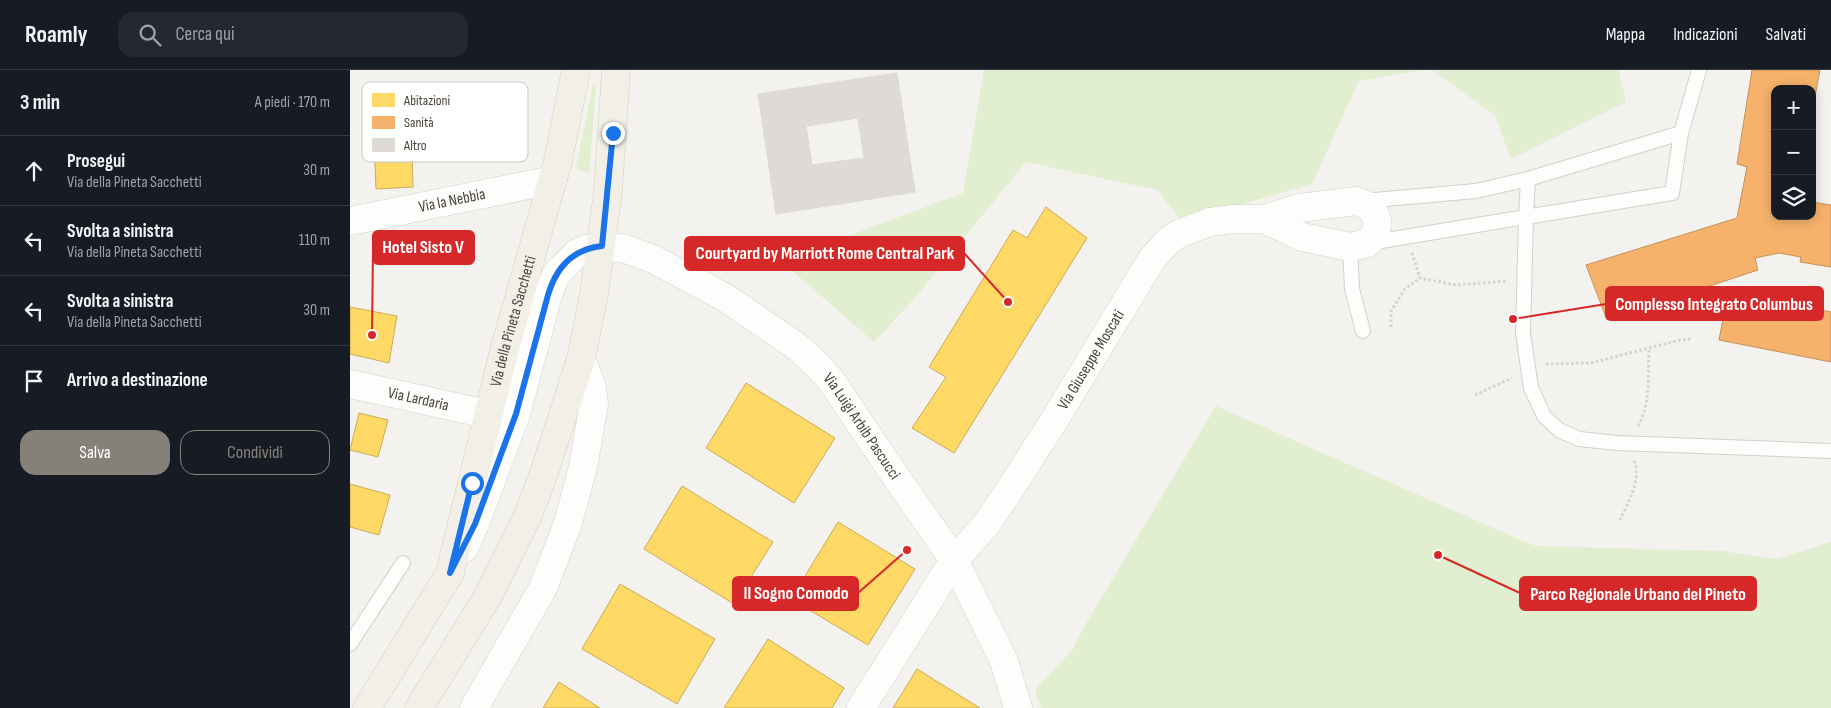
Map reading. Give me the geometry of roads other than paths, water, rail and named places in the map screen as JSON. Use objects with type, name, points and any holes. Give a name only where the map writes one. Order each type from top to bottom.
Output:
[{"type":"main road","name":"Via della Pineta Sacchetti","points":[[367,708],[450,573],[487,414],[553,180],[576,70]]},
{"type":"main road","points":[[419,708],[488,596],[528,515],[582,359],[602,246],[611,159],[616,70]]},
{"type":"street","name":"Via la Nebbia","points":[[350,221],[553,180]]},
{"type":"street","name":"Via Giuseppe Moscati","points":[[860,708],[954,560],[985,526],[1005,497],[1159,250],[1178,234],[1210,222],[1233,219],[1264,220],[1299,208],[1356,201]]},
{"type":"street","points":[[1356,201],[1371,207],[1377,220],[1376,233],[1359,246]]},
{"type":"street","name":"Via Giuseppe Moscati","points":[[1264,220],[1302,237],[1359,246]]},
{"type":"street","name":"Via Luigi Arbib Pascucci","points":[[602,246],[623,248],[655,260],[726,298],[799,348],[819,367],[833,383],[954,560],[1004,662],[1018,708]]},
{"type":"street","name":"Via della Pineta Sacchetti","points":[[450,573],[475,524],[516,414],[548,295],[555,277],[577,253],[602,246]]},
{"type":"street","points":[[474,708],[543,588],[568,523],[583,467],[594,404],[592,387],[582,359]]},
{"type":"street","name":"Via Lardaria","points":[[350,384],[487,414]]},
{"type":"lane","points":[[1363,331],[1352,289],[1359,246],[1672,193],[1681,133],[1699,70]]},
{"type":"lane","points":[[1356,201],[1476,191],[1528,179],[1681,133]]},
{"type":"lane","points":[[1528,179],[1523,333],[1531,388],[1544,416],[1560,430],[1579,440],[1831,451]]},
{"type":"lane","points":[[350,644],[403,563]]},
{"type":"place","name":"Courtyard by Marriott Rome Central Park","points":[[1008,302]]},
{"type":"place","name":"Complesso Integrato Columbus","points":[[1513,319]]},
{"type":"place","name":"Hotel Sisto V","points":[[372,335]]},
{"type":"place","name":"Il Sogno Comodo","points":[[907,550]]},
{"type":"place","name":"Parco Regionale Urbano del Pineto","points":[[1438,555]]}]
